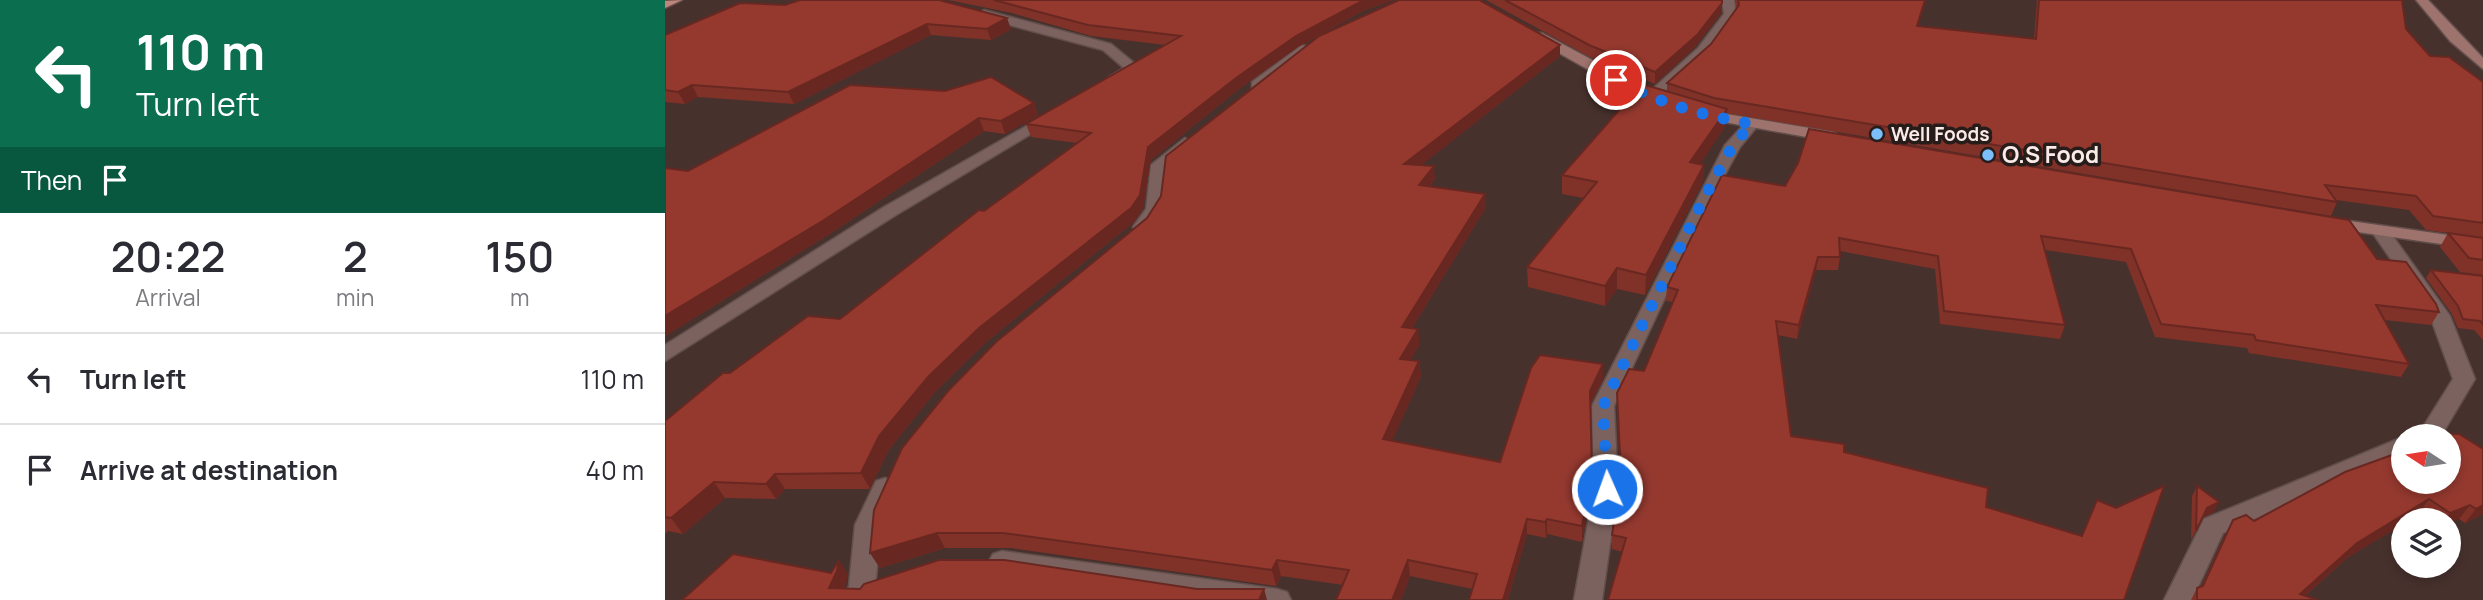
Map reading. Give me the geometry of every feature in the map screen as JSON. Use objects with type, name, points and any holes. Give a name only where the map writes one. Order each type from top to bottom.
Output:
[{"type":"main road","points":[[665,5],[676,0]]},
{"type":"main road","points":[[2422,0],[2453,38],[2483,65]]},
{"type":"main road","points":[[1521,27],[1652,97],[1709,117],[1847,139]]},
{"type":"main road","points":[[2315,220],[2381,232],[2483,245]]},
{"type":"street","points":[[1652,97],[1703,51],[1730,14],[1728,0]]},
{"type":"street","points":[[2416,0],[2422,0]]},
{"type":"street","points":[[972,11],[1107,47],[1133,68],[1098,89]]},
{"type":"street","points":[[1240,100],[1282,65],[1327,36]]},
{"type":"street","points":[[665,354],[890,211],[1063,109]]},
{"type":"street","points":[[1588,600],[1607,489],[1603,406],[1702,202],[1733,145],[1752,124]]},
{"type":"street","points":[[1126,242],[1143,226],[1154,209],[1159,165],[1200,132]]},
{"type":"street","points":[[2381,232],[2440,316],[2464,379],[2436,424]]},
{"type":"street","points":[[2178,600],[2213,526],[2391,449]]},
{"type":"street","points":[[867,589],[868,525],[893,470]]},
{"type":"street","points":[[972,561],[1011,561],[1277,600]]},
{"type":"building","points":[[800,0],[939,0],[1007,18],[987,29],[927,24],[788,92],[692,85],[678,92],[665,90],[665,35],[740,3],[785,5]]},
{"type":"building","points":[[994,0],[1364,0],[1296,36],[1236,78],[1148,147],[1140,195],[1131,208],[979,328],[928,377],[879,436],[861,473],[775,474],[766,484],[714,482],[671,518],[665,517],[665,421],[723,373],[730,373],[808,316],[840,319],[979,210],[984,211],[1091,133],[1026,124],[1181,36],[1088,25]]},
{"type":"building","points":[[1399,0],[1479,0],[1560,45],[1404,164],[1434,166],[1419,185],[1485,194],[1402,327],[1418,329],[1400,359],[1419,361],[1383,439],[1500,462],[1531,368],[1540,355],[1603,364],[1590,391],[1592,473],[1582,526],[1547,519],[1545,522],[1527,519],[1503,600],[1469,600],[1477,574],[1408,560],[1392,600],[1336,600],[1349,570],[1277,560],[1272,570],[1003,533],[937,533],[870,553],[874,510],[902,448],[948,391],[996,342],[1147,218],[1161,196],[1166,156],[1319,36]]},
{"type":"building","points":[[1505,0],[1722,0],[1722,3],[1697,35],[1655,72],[1589,45]]},
{"type":"building","points":[[1738,0],[1925,0],[1917,26],[2036,39],[2039,0],[2402,0],[2406,29],[2430,56],[2449,57],[2483,82],[2483,223],[2433,216],[2416,196],[2325,185],[2337,202],[1714,98],[1667,83],[1711,44],[1739,5]]},
{"type":"building","points":[[991,77],[1034,103],[1001,121],[979,118],[824,220],[665,316],[665,168],[688,171],[850,85],[945,91]]},
{"type":"building","points":[[1642,84],[1727,109],[1690,162],[1704,165],[1646,275],[1617,268],[1605,286],[1527,267],[1597,182],[1562,175]]},
{"type":"building","points":[[1809,129],[2349,220],[2377,259],[2406,262],[2439,312],[2376,305],[2409,364],[2256,340],[2254,335],[2161,324],[2131,249],[2041,236],[2065,325],[1944,311],[1938,256],[1839,238],[1840,257],[1818,257],[1799,325],[1776,321],[1791,436],[1844,444],[1844,452],[1988,488],[1986,507],[2082,536],[2097,500],[2116,508],[2164,486],[2124,600],[1608,600],[1626,538],[1612,535],[1621,474],[1617,393],[1629,369],[1644,371],[1678,290],[1667,287],[1722,175],[1785,186],[1798,163]]},
{"type":"building","points":[[2448,233],[2483,238],[2483,260],[2469,258]]},
{"type":"building","points":[[2431,270],[2483,276],[2483,324],[2480,321],[2463,319],[2458,306]]},
{"type":"building","points":[[2461,435],[2483,449],[2483,505],[2476,509],[2470,505],[2461,509],[2442,508],[2429,499],[2414,508],[2391,508],[2391,522],[2357,543],[2300,594],[2318,600],[2197,600],[2197,588],[2203,586],[2233,520],[2246,515],[2254,521],[2345,472],[2391,455],[2391,494],[2461,494]]},
{"type":"building","points":[[2197,486],[2219,502],[2207,508],[2196,531]]},
{"type":"building","points":[[733,554],[831,573],[839,560],[829,588],[860,589],[864,584],[939,560],[1004,560],[1197,589],[1264,589],[1259,600],[682,600]]},
{"type":"place","name":"Well Foods","points":[[1877,134]]},
{"type":"place","name":"O.S Food","points":[[1988,155]]},
{"type":"route","points":[[1607,489],[1603,406],[1702,202],[1733,145],[1752,124],[1709,117],[1640,93],[1616,80]]}]
